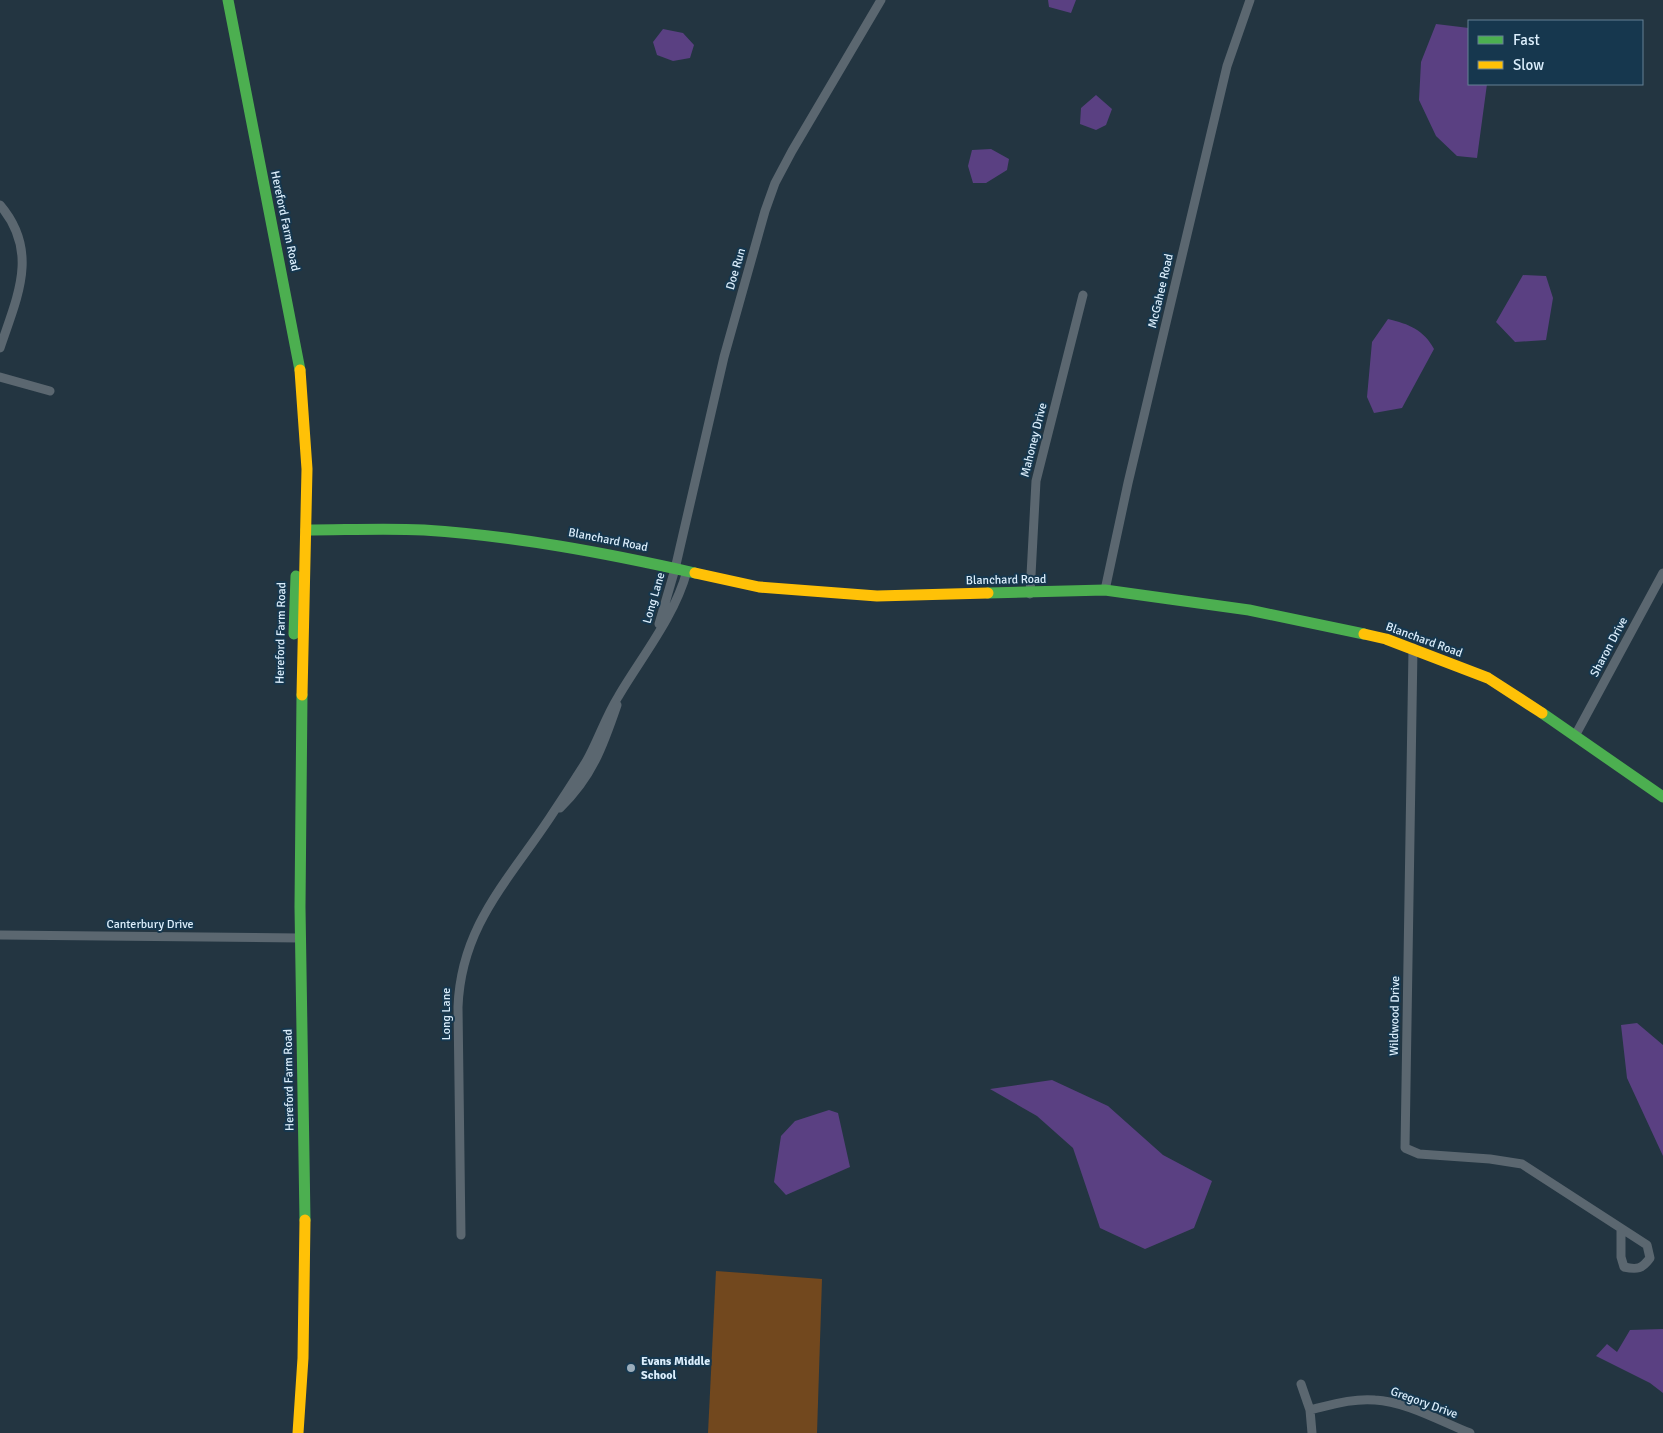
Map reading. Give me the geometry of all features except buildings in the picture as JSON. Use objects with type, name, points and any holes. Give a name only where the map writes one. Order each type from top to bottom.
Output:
[{"type":"street","name":"Hereford Farm Road","points":[[228,0],[254,142],[290,305],[301,371],[306,449],[306,530],[300,727],[300,938],[306,1232],[298,1433]]},
{"type":"street","name":"Doe Run","points":[[681,570],[724,357],[765,211],[775,183],[792,150],[881,0]]},
{"type":"street","name":"McGahee Road","points":[[1105,590],[1128,483],[1227,66],[1250,0]]},
{"type":"street","points":[[0,205],[9,216],[19,235],[23,255],[23,272],[0,348]]},
{"type":"street","name":"Mahoney Drive","points":[[1030,594],[1036,481],[1083,294]]},
{"type":"street","points":[[0,377],[50,391]]},
{"type":"street","name":"Hereford Farm Road","points":[[300,727],[294,698],[294,642],[300,504],[306,449]]},
{"type":"street","name":"Blanchard Road","points":[[306,530],[423,530],[510,538],[616,554],[756,587],[878,596],[1030,594],[1105,590],[1249,610],[1386,639],[1488,678],[1576,734],[1663,797]]},
{"type":"street","name":"Long Lane","points":[[461,1235],[459,981],[475,929],[498,892],[549,819],[568,800],[596,763],[605,744],[623,688],[656,635],[681,570]]},
{"type":"street","name":"Sharon Drive","points":[[1576,734],[1663,573]]},
{"type":"street","name":"Wildwood Drive","points":[[1413,648],[1406,1148],[1419,1154],[1490,1159],[1522,1164],[1647,1245],[1650,1258],[1644,1267],[1634,1270],[1624,1266],[1621,1256],[1621,1229]]},
{"type":"street","name":"Canterbury Drive","points":[[0,935],[300,938]]},
{"type":"street","points":[[1301,1384],[1310,1410],[1312,1433]]},
{"type":"street","name":"Gregory Drive","points":[[1310,1410],[1354,1401],[1376,1400],[1393,1403],[1470,1433]]},
{"type":"shaded area","points":[[1048,0],[1076,0],[1071,13],[1049,7]]},
{"type":"shaded area","points":[[1436,24],[1468,28],[1468,85],[1487,85],[1477,158],[1457,156],[1436,136],[1419,100],[1421,62]]},
{"type":"shaded area","points":[[663,29],[683,33],[694,45],[690,58],[673,61],[657,55],[653,42]]},
{"type":"shaded area","points":[[1096,95],[1112,109],[1106,125],[1096,130],[1080,124],[1081,108]]},
{"type":"shaded area","points":[[991,149],[1009,159],[1007,170],[986,183],[973,183],[968,166],[972,150]]},
{"type":"shaded area","points":[[1523,275],[1546,276],[1553,298],[1546,340],[1515,342],[1496,322]]},
{"type":"shaded area","points":[[1388,319],[1403,323],[1421,332],[1434,349],[1402,408],[1374,413],[1367,397],[1372,342]]},
{"type":"shaded area","points":[[1637,1023],[1663,1045],[1663,1156],[1627,1078],[1621,1025]]},
{"type":"shaded area","points":[[1052,1080],[1108,1106],[1163,1155],[1212,1181],[1194,1228],[1145,1249],[1100,1228],[1073,1148],[1037,1116],[990,1089]]},
{"type":"shaded area","points":[[829,1110],[838,1113],[850,1167],[786,1195],[774,1182],[781,1136],[795,1121]]},
{"type":"shaded area","points":[[716,1271],[822,1279],[817,1433],[708,1433]]},
{"type":"shaded area","points":[[1663,1329],[1663,1393],[1650,1383],[1596,1356],[1607,1344],[1617,1352],[1630,1330]]},
{"type":"traffic: fast","points":[[228,0],[300,370]]},
{"type":"traffic: fast","points":[[306,530],[409,529],[493,536],[594,552],[695,573]]},
{"type":"traffic: fast","points":[[294,634],[296,576]]},
{"type":"traffic: fast","points":[[988,593],[1105,590],[1249,610],[1364,634]]},
{"type":"traffic: fast","points":[[302,695],[300,907],[305,1220]]},
{"type":"traffic: fast","points":[[1542,713],[1663,797]]},
{"type":"traffic: slow","points":[[300,370],[307,469],[302,695]]},
{"type":"traffic: slow","points":[[695,573],[759,587],[877,596],[988,593]]},
{"type":"traffic: slow","points":[[1364,634],[1386,639],[1488,678],[1542,713]]},
{"type":"traffic: slow","points":[[298,1433],[303,1358],[305,1220]]},
{"type":"place","name":"Evans Middle School","points":[[631,1368]]}]
